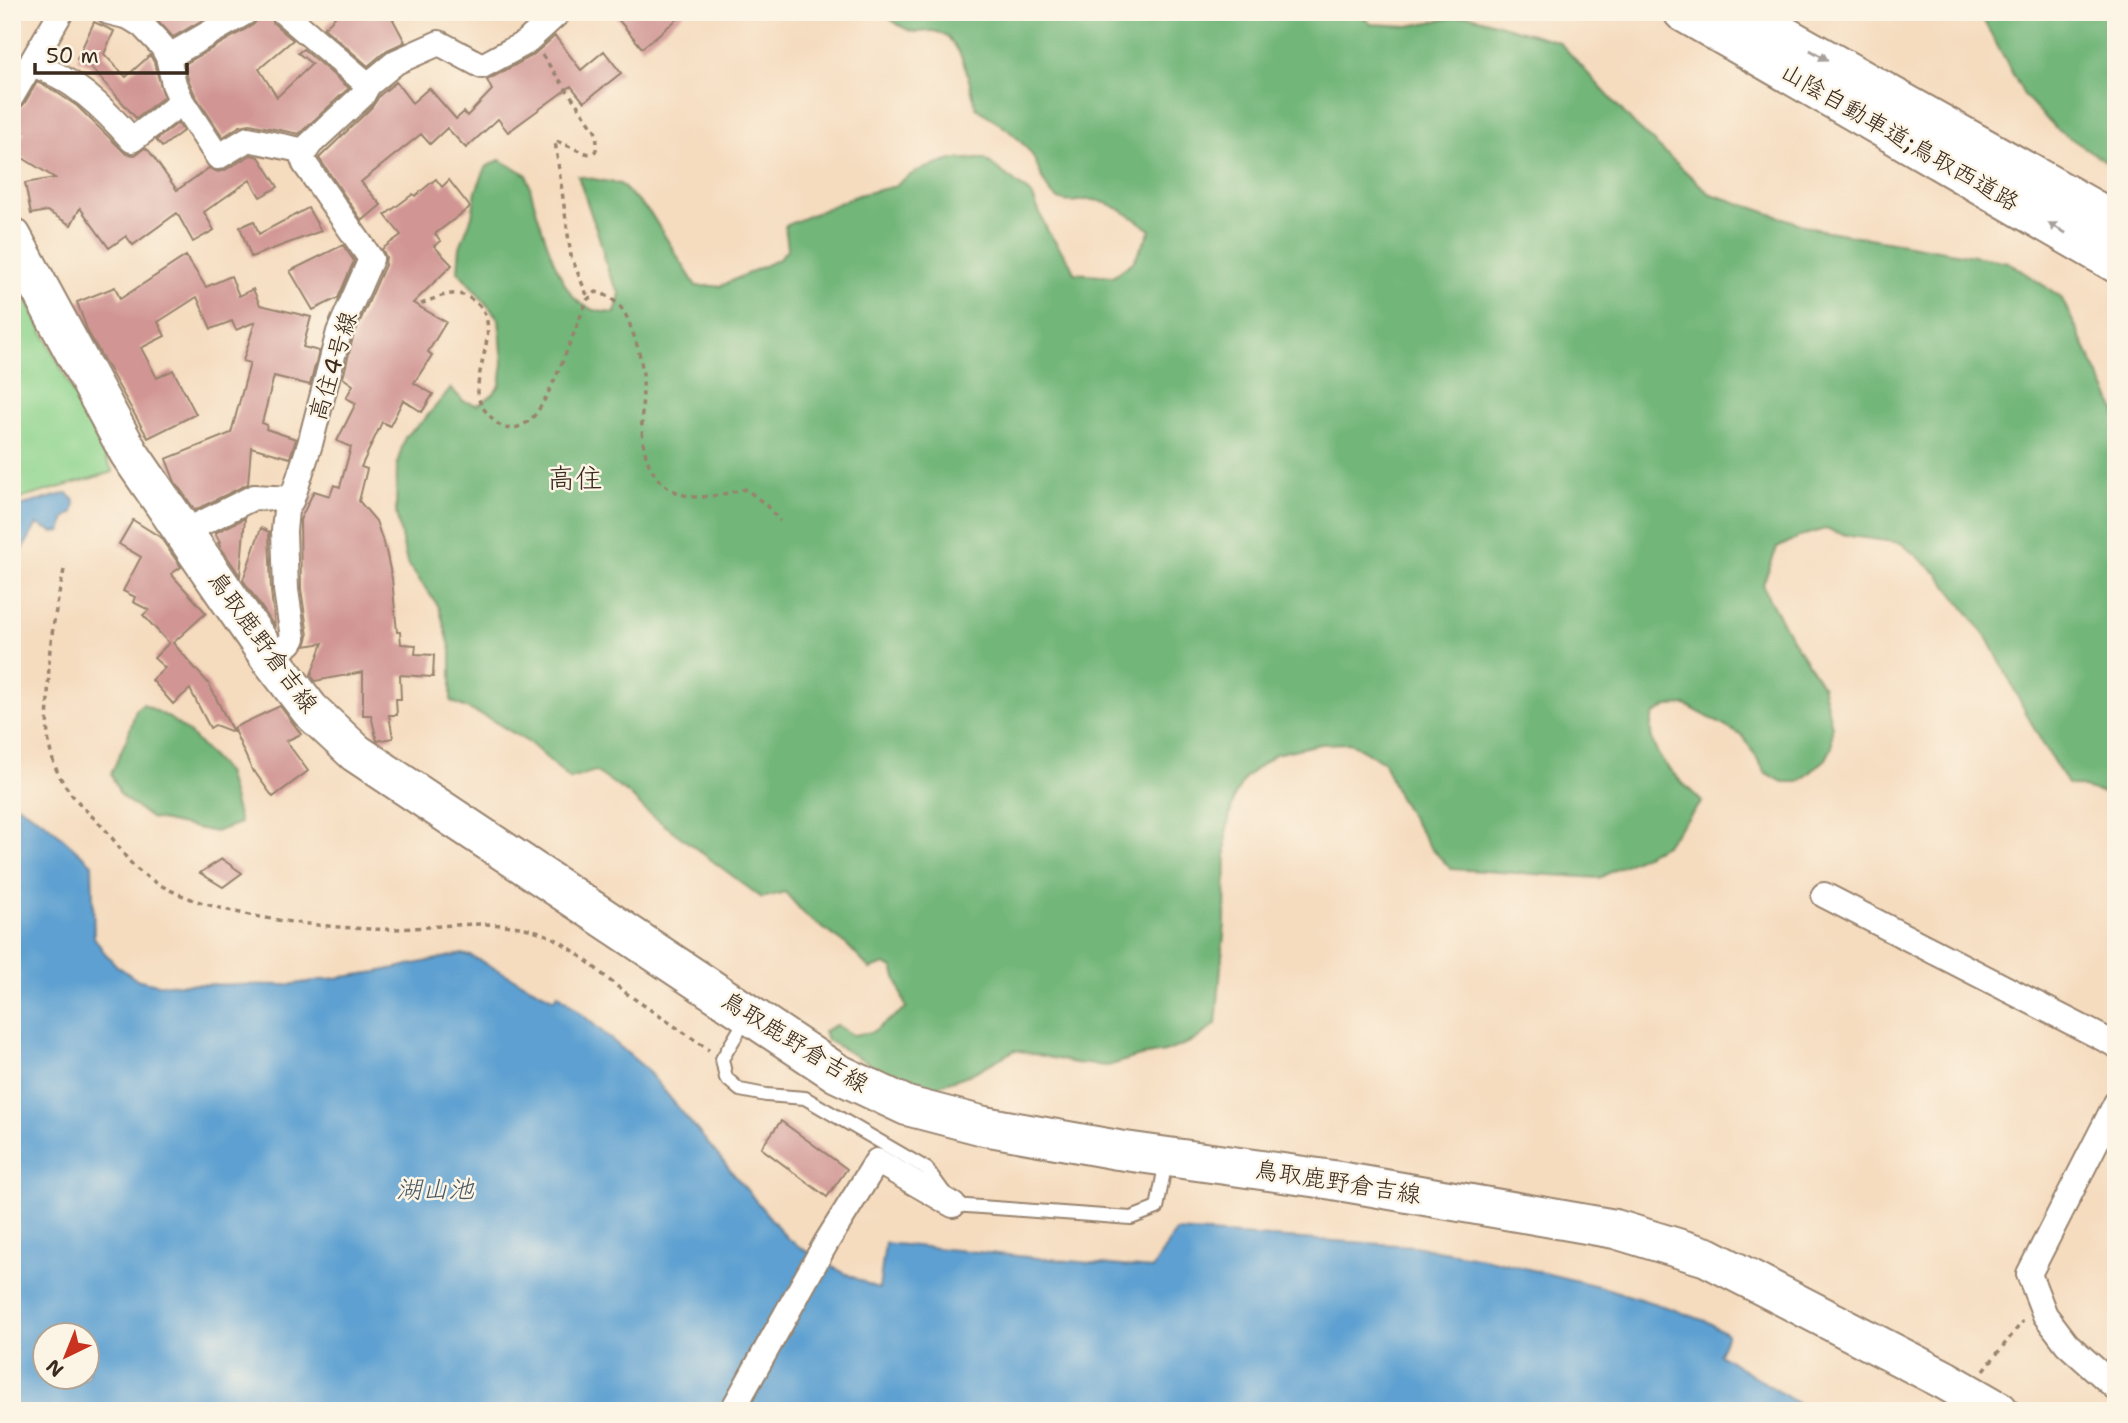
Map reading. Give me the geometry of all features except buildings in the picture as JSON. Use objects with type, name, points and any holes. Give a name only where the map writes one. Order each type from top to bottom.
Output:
[{"type":"main road","name":"山陰自動車道;鳥取西道路","points":[[1683,12],[2113,251]]},
{"type":"main road","name":"山陰自動車道;鳥取西道路","points":[[1742,12],[2113,251]]},
{"type":"main road","name":"鳥取鹿野倉吉線","points":[[12,237],[130,453],[270,657],[310,710],[356,753],[837,1073],[907,1106],[984,1125],[1167,1157],[1333,1180],[1615,1229],[1707,1257],[1999,1411]]},
{"type":"street","points":[[12,96],[61,12]]},
{"type":"street","points":[[109,12],[129,17],[142,25],[162,46],[182,102],[218,157],[248,139],[305,151],[362,96],[368,85],[396,62],[439,43],[482,66],[529,39],[559,12]]},
{"type":"street","points":[[168,57],[246,12]]},
{"type":"street","points":[[283,12],[368,85]]},
{"type":"street","points":[[31,65],[78,88],[119,124],[132,140],[182,102]]},
{"type":"street","name":"高住4号線","points":[[270,657],[293,638],[286,590],[286,510],[310,444],[339,332],[371,259],[305,164],[302,156],[305,151]]},
{"type":"street","points":[[184,533],[254,497],[292,499]]},
{"type":"street","points":[[1824,895],[2116,1045]]},
{"type":"street","points":[[2116,1103],[2029,1274],[2046,1315],[2067,1344],[2116,1388]]},
{"type":"street","points":[[732,1411],[826,1243],[877,1161],[953,1205]]},
{"type":"lane","points":[[749,1014],[722,1059],[726,1078],[740,1090],[805,1098],[927,1169],[953,1205],[1131,1218],[1157,1208],[1167,1157]]},
{"type":"path","points":[[529,39],[595,130],[598,145],[597,150],[592,153],[582,153],[555,141],[571,256],[590,297]]},
{"type":"path","points":[[421,304],[445,294],[464,294],[481,305],[489,321],[478,392],[482,408],[503,429],[513,430],[531,420],[545,399],[590,297],[596,292],[607,295],[619,304],[640,352],[643,376],[642,426],[645,456],[652,473],[665,485],[690,497],[746,489],[780,521]]},
{"type":"path","points":[[64,570],[50,645],[47,720],[49,744],[59,778],[78,803],[105,829],[136,869],[162,887],[195,901],[309,925],[402,930],[493,924],[531,929],[552,938],[582,957],[624,992],[722,1059]]},
{"type":"path","points":[[1966,1392],[2026,1317]]},
{"type":"green space","points":[[881,12],[1358,12],[1371,24],[1409,26],[1468,15],[1559,42],[1635,125],[1709,193],[1816,229],[2008,262],[2061,297],[2116,411],[2116,794],[2067,784],[2036,732],[1989,640],[1938,574],[1901,543],[1850,536],[1825,529],[1801,536],[1777,548],[1763,584],[1790,636],[1822,685],[1832,726],[1832,747],[1826,759],[1799,782],[1783,782],[1766,773],[1743,736],[1686,705],[1668,706],[1653,715],[1652,741],[1673,774],[1702,802],[1665,845],[1599,878],[1451,869],[1430,847],[1398,796],[1384,762],[1351,743],[1320,744],[1275,754],[1245,778],[1234,797],[1226,833],[1225,923],[1216,1024],[1195,1040],[1165,1052],[1108,1066],[1075,1063],[1015,1050],[971,1074],[934,1087],[915,1089],[827,1040],[824,1031],[836,1025],[853,1035],[872,1032],[906,1008],[893,968],[885,964],[870,969],[847,945],[807,917],[785,892],[762,898],[646,811],[629,794],[595,771],[570,779],[531,744],[490,719],[451,701],[451,650],[439,607],[407,563],[396,513],[397,464],[405,437],[424,420],[451,388],[463,401],[478,405],[500,385],[503,363],[499,319],[458,271],[460,247],[472,216],[476,191],[486,167],[500,160],[527,175],[547,243],[570,293],[583,305],[606,312],[615,313],[620,294],[609,274],[578,176],[620,184],[651,214],[696,286],[721,286],[779,259],[788,248],[785,226],[858,195],[892,187],[917,171],[955,159],[985,159],[1032,195],[1047,230],[1074,273],[1113,276],[1133,262],[1151,230],[1109,204],[1089,200],[1071,202],[1052,194],[1024,145],[1005,127],[976,108],[968,75],[954,44],[937,32],[915,32],[906,29]]},
{"type":"green space","points":[[1979,12],[2116,12],[2116,168],[2055,128],[2024,95]]},
{"type":"green space","points":[[12,270],[113,472],[12,501]]},
{"type":"green space","points":[[143,704],[168,717],[188,732],[226,772],[240,823],[215,832],[151,818],[121,796],[111,774],[128,736],[136,709]]},
{"type":"water","points":[[68,493],[75,502],[73,513],[65,518],[61,531],[53,532],[37,524],[12,568],[12,508]]},
{"type":"water","name":"湖山池","points":[[12,802],[46,823],[92,864],[94,937],[117,966],[136,979],[157,984],[287,985],[377,972],[461,954],[471,956],[554,999],[558,994],[646,1069],[786,1237],[831,1266],[879,1289],[885,1243],[1152,1269],[1176,1231],[1414,1246],[1488,1259],[1602,1287],[1708,1322],[1727,1334],[1719,1354],[1810,1411],[12,1411]]},
{"type":"district","name":"高住","points":[[575,478]]}]
